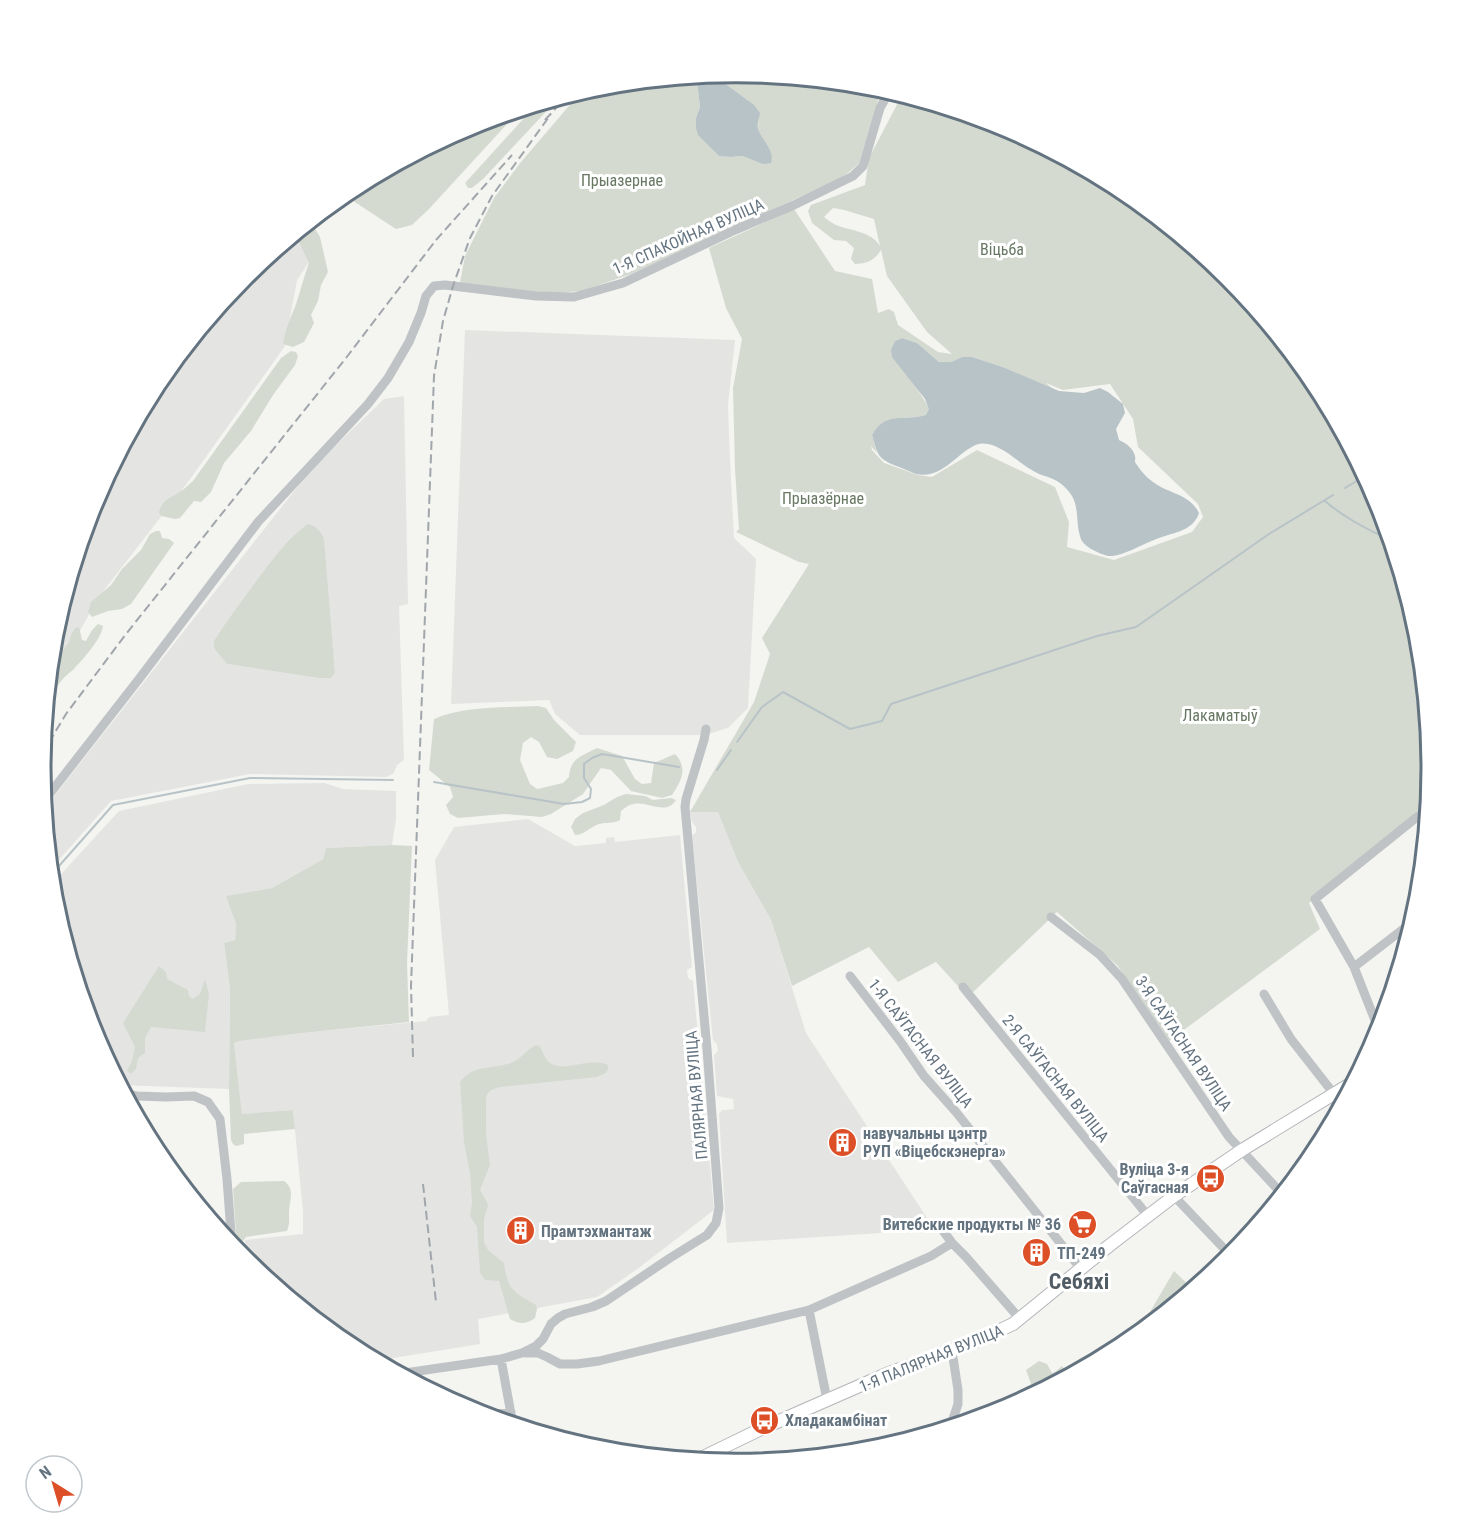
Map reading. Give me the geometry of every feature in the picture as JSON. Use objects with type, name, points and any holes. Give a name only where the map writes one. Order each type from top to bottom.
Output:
[{"type":"street","name":"1-Я СПАКОЙНАЯ ВУЛІЦА","points":[[51,791],[258,522],[368,404],[388,378],[409,342],[426,296],[434,286],[445,285],[536,296],[574,297],[622,283],[853,176],[863,166],[884,100]]},
{"type":"street","name":"ПАЛЯРНАЯ ВУЛІЦА","points":[[411,1372],[501,1359],[522,1353],[536,1346],[558,1318],[606,1301],[707,1235],[716,1223],[719,1215],[719,1197],[685,807],[706,729]]},
{"type":"street","points":[[1374,1020],[1354,967],[1315,899],[1421,817]]},
{"type":"street","name":"3-Я САЎГАСНАЯ ВУЛІЦА","points":[[1051,917],[1100,955],[1122,979],[1230,1137],[1278,1189]]},
{"type":"street","points":[[1354,967],[1403,929]]},
{"type":"street","name":"1-Я САЎГАСНАЯ ВУЛІЦА","points":[[850,976],[924,1076],[956,1112],[1081,1269]]},
{"type":"street","name":"2-Я САЎГАСНАЯ ВУЛІЦА","points":[[963,987],[1148,1216]]},
{"type":"street","points":[[1264,994],[1291,1039],[1338,1097]]},
{"type":"street","points":[[134,1096],[194,1096],[208,1102],[220,1119],[231,1231]]},
{"type":"street","name":"1-Я ПАЛЯРНАЯ ВУЛІЦА","points":[[711,1453],[889,1373],[1003,1330],[1020,1320],[1174,1196],[1242,1150],[1337,1099]]},
{"type":"street","points":[[1174,1196],[1225,1250]]},
{"type":"street","points":[[939,1225],[1020,1320]]},
{"type":"street","name":"ПАЛЯРНАЯ ВУЛІЦА","points":[[522,1353],[538,1353],[560,1364],[599,1361],[809,1310],[930,1256],[952,1243]]},
{"type":"street","points":[[809,1310],[827,1400]]},
{"type":"street","points":[[952,1351],[958,1390],[958,1404],[954,1419]]},
{"type":"street","points":[[501,1359],[512,1416]]},
{"type":"street","points":[[503,1413],[511,1412]]},
{"type":"shaded area","points":[[725,83],[754,105],[760,113],[758,129],[770,150],[771,163],[763,164],[743,156],[719,156],[698,135],[696,118],[700,107],[697,85]]},
{"type":"shaded area","points":[[301,240],[311,259],[297,280],[285,346],[188,482],[98,598],[59,670],[74,592],[87,549],[103,507],[143,426],[167,388],[221,317],[252,284]]},
{"type":"shaded area","points":[[465,330],[735,340],[728,405],[734,538],[756,559],[748,708],[728,728],[705,735],[580,735],[555,714],[549,700],[451,704]]},
{"type":"shaded area","points":[[902,338],[917,343],[939,362],[972,357],[1003,367],[1059,391],[1084,393],[1100,388],[1108,392],[1123,404],[1125,413],[1116,429],[1119,440],[1131,448],[1135,462],[1142,472],[1159,486],[1185,498],[1195,507],[1199,513],[1196,519],[1183,530],[1127,552],[1108,556],[1093,550],[1082,541],[1074,501],[1065,487],[1055,480],[1032,471],[995,446],[979,444],[971,447],[947,466],[927,474],[916,474],[887,462],[880,456],[872,435],[877,427],[883,422],[896,418],[926,415],[929,409],[925,399],[892,357],[891,349],[895,341]]},
{"type":"shaded area","points":[[404,396],[408,604],[399,606],[404,760],[397,765],[394,773],[386,777],[250,774],[111,801],[58,861],[52,799],[313,467],[384,399]],"holes":[[[301,529],[331,632],[335,673],[318,678],[227,664],[215,641],[277,555]]]},
{"type":"shaded area","points":[[324,783],[343,789],[396,791],[396,819],[392,845],[326,848],[323,859],[272,888],[227,896],[236,924],[235,940],[224,943],[230,990],[229,1089],[129,1085],[103,1031],[87,989],[74,946],[60,876],[119,811],[248,784]]},
{"type":"shaded area","points":[[718,811],[738,862],[771,920],[806,1033],[929,1221],[926,1230],[727,1243],[719,1114],[722,1110],[734,1109],[733,1099],[717,1096],[714,1055],[718,1051],[717,1044],[713,1040],[692,836],[696,832],[696,827],[692,822],[690,812]]},
{"type":"shaded area","points":[[528,819],[575,846],[606,843],[606,838],[614,837],[615,842],[680,835],[692,967],[687,970],[688,978],[693,981],[714,1210],[597,1297],[478,1319],[480,1344],[388,1359],[319,1313],[246,1247],[245,1240],[303,1234],[303,1212],[293,1110],[242,1115],[234,1043],[294,1034],[426,1021],[429,1017],[449,1015],[435,860],[454,827]]},
{"type":"green space","name":"Прыазернае","points":[[725,84],[826,89],[879,99],[859,163],[849,172],[837,180],[631,274],[582,291],[540,294],[460,283],[465,256],[494,198],[521,162],[570,104],[647,89],[697,85],[700,107],[696,118],[699,135],[719,156],[748,157],[758,128],[759,113],[747,100]]},
{"type":"green space","points":[[898,103],[957,120],[999,136],[1040,154],[1117,199],[1154,225],[1221,284],[1280,352],[1330,426],[1370,507],[1386,549],[1409,635],[1416,680],[1421,724],[1421,811],[1309,903],[1320,929],[1169,1041],[1117,965],[1057,912],[968,997],[936,962],[898,982],[869,947],[792,986],[771,920],[738,862],[718,812],[690,812],[754,702],[770,654],[762,638],[809,564],[799,562],[736,532],[739,529],[733,388],[742,339],[726,308],[709,248],[794,209],[835,271],[872,279],[878,313],[889,309],[894,312],[898,325],[938,352],[952,354],[927,332],[887,276],[881,250],[870,261],[855,264],[851,259],[854,248],[846,241],[834,240],[812,223],[808,211],[811,205],[865,185],[869,158]],"holes":[[[833,208],[874,219],[880,246],[866,234],[836,225],[824,217]],[[902,338],[917,343],[939,362],[972,357],[1003,367],[1053,389],[1046,383],[1063,390],[1110,384],[1133,419],[1138,447],[1198,504],[1203,517],[1192,532],[1114,560],[1067,547],[1069,522],[1055,487],[977,450],[932,477],[918,475],[884,463],[871,446],[877,453],[872,435],[877,427],[883,422],[896,418],[926,415],[930,409],[891,349],[895,341]]]},
{"type":"green space","points":[[547,111],[483,179],[472,188],[468,188],[465,183],[525,117]]},
{"type":"green space","points":[[508,123],[429,209],[412,225],[396,229],[353,201],[433,154]]},
{"type":"green space","points":[[315,228],[320,237],[328,272],[311,315],[314,323],[304,342],[293,347],[283,344],[284,338],[309,263],[299,242]]},
{"type":"green space","points":[[291,351],[296,352],[298,356],[295,365],[251,431],[224,463],[211,492],[201,502],[194,501],[180,518],[161,516],[159,512],[163,504],[193,481],[281,358]]},
{"type":"green space","points":[[308,524],[318,529],[324,539],[335,673],[331,678],[318,678],[227,664],[214,648],[214,641],[278,553],[295,534]]},
{"type":"green space","points":[[160,531],[162,538],[174,543],[131,604],[122,609],[92,617],[88,612],[91,602],[111,585],[122,569],[141,550],[150,534]]},
{"type":"green space","points":[[98,624],[103,626],[86,655],[56,688],[61,653],[75,628],[79,627],[82,640],[86,641]]},
{"type":"green space","points":[[538,706],[546,708],[554,720],[576,742],[573,751],[557,759],[547,757],[539,742],[531,737],[523,743],[520,760],[530,784],[537,789],[563,783],[569,777],[574,762],[597,748],[622,756],[635,779],[642,784],[651,783],[654,763],[675,754],[682,769],[676,790],[672,795],[662,798],[631,791],[611,770],[601,768],[583,794],[542,817],[504,814],[458,818],[450,814],[446,805],[453,797],[450,787],[429,770],[434,719],[472,709]]},
{"type":"green space","points":[[626,794],[645,796],[653,800],[671,798],[676,800],[672,805],[662,808],[639,804],[630,805],[621,811],[620,820],[599,824],[575,835],[571,827],[575,819],[583,813]]},
{"type":"green space","points":[[412,846],[407,963],[409,1022],[234,1043],[242,1114],[293,1110],[295,1129],[244,1134],[244,1144],[236,1146],[231,1140],[230,990],[224,943],[235,940],[236,924],[226,896],[272,888],[323,859],[326,848]]},
{"type":"green space","points":[[159,966],[166,972],[167,979],[188,990],[189,996],[193,999],[200,994],[205,979],[209,994],[205,1032],[151,1027],[145,1038],[145,1053],[138,1058],[136,1069],[131,1074],[127,1071],[135,1047],[123,1023]]},
{"type":"green space","points":[[536,1045],[540,1046],[547,1060],[553,1064],[568,1066],[593,1062],[608,1065],[608,1069],[606,1073],[597,1077],[500,1087],[491,1090],[487,1095],[486,1134],[490,1165],[480,1190],[488,1206],[484,1219],[484,1242],[488,1250],[504,1263],[507,1279],[513,1289],[536,1305],[535,1318],[526,1323],[520,1323],[510,1319],[499,1281],[485,1280],[480,1273],[477,1227],[470,1216],[472,1202],[470,1173],[464,1142],[460,1082],[478,1069],[513,1062]]},
{"type":"green space","points":[[284,1181],[288,1184],[291,1196],[287,1231],[246,1237],[243,1245],[235,1236],[233,1189],[241,1182]]},
{"type":"green space","points":[[1174,1271],[1188,1284],[1146,1319]]},
{"type":"green space","points":[[1039,1361],[1047,1364],[1052,1373],[1062,1366],[1065,1370],[1032,1387],[1026,1370]]},
{"type":"waterway","points":[[1345,488],[1358,480]]},
{"type":"waterway","points":[[737,742],[762,707],[783,692],[850,729],[882,721],[891,704],[1097,636],[1136,627],[1269,534],[1333,495]]},
{"type":"waterway","points":[[1325,501],[1356,523],[1381,535]]},
{"type":"waterway","points":[[717,770],[731,750]]},
{"type":"waterway","points":[[434,782],[564,804],[582,802],[590,798],[591,789],[584,778],[584,764],[602,754],[679,767]]},
{"type":"waterway","points":[[58,867],[113,805],[250,778],[393,780]]},
{"type":"railway","points":[[545,120],[556,108]]},
{"type":"railway","points":[[413,1057],[411,986],[434,376],[443,321],[470,238],[492,196],[551,114]]},
{"type":"railway","points":[[52,738],[66,714],[126,634],[346,358],[436,240],[512,155]]},
{"type":"railway","points":[[423,1184],[436,1302]]},
{"type":"place","name":"навучальны цэнтр РУП «Віцебскэнерга»","points":[[842,1142]]},
{"type":"place","name":"Вуліца 3-я Саўгасная","points":[[1210,1178]]},
{"type":"place","name":"Витебские продукты № 36","points":[[1082,1224]]},
{"type":"place","name":"Прамтэхмантаж","points":[[520,1231]]},
{"type":"place","name":"ТП-249","points":[[1036,1253]]},
{"type":"place","name":"Хладакамбінат","points":[[764,1420]]},
{"type":"district","name":"Себяхі","points":[[1079,1281]]},
{"type":"park label","name":"Віцьба","points":[[1002,249]]},
{"type":"park label","name":"Прыазёрнае","points":[[823,498]]},
{"type":"park label","name":"Лакаматыў","points":[[1220,715]]}]
